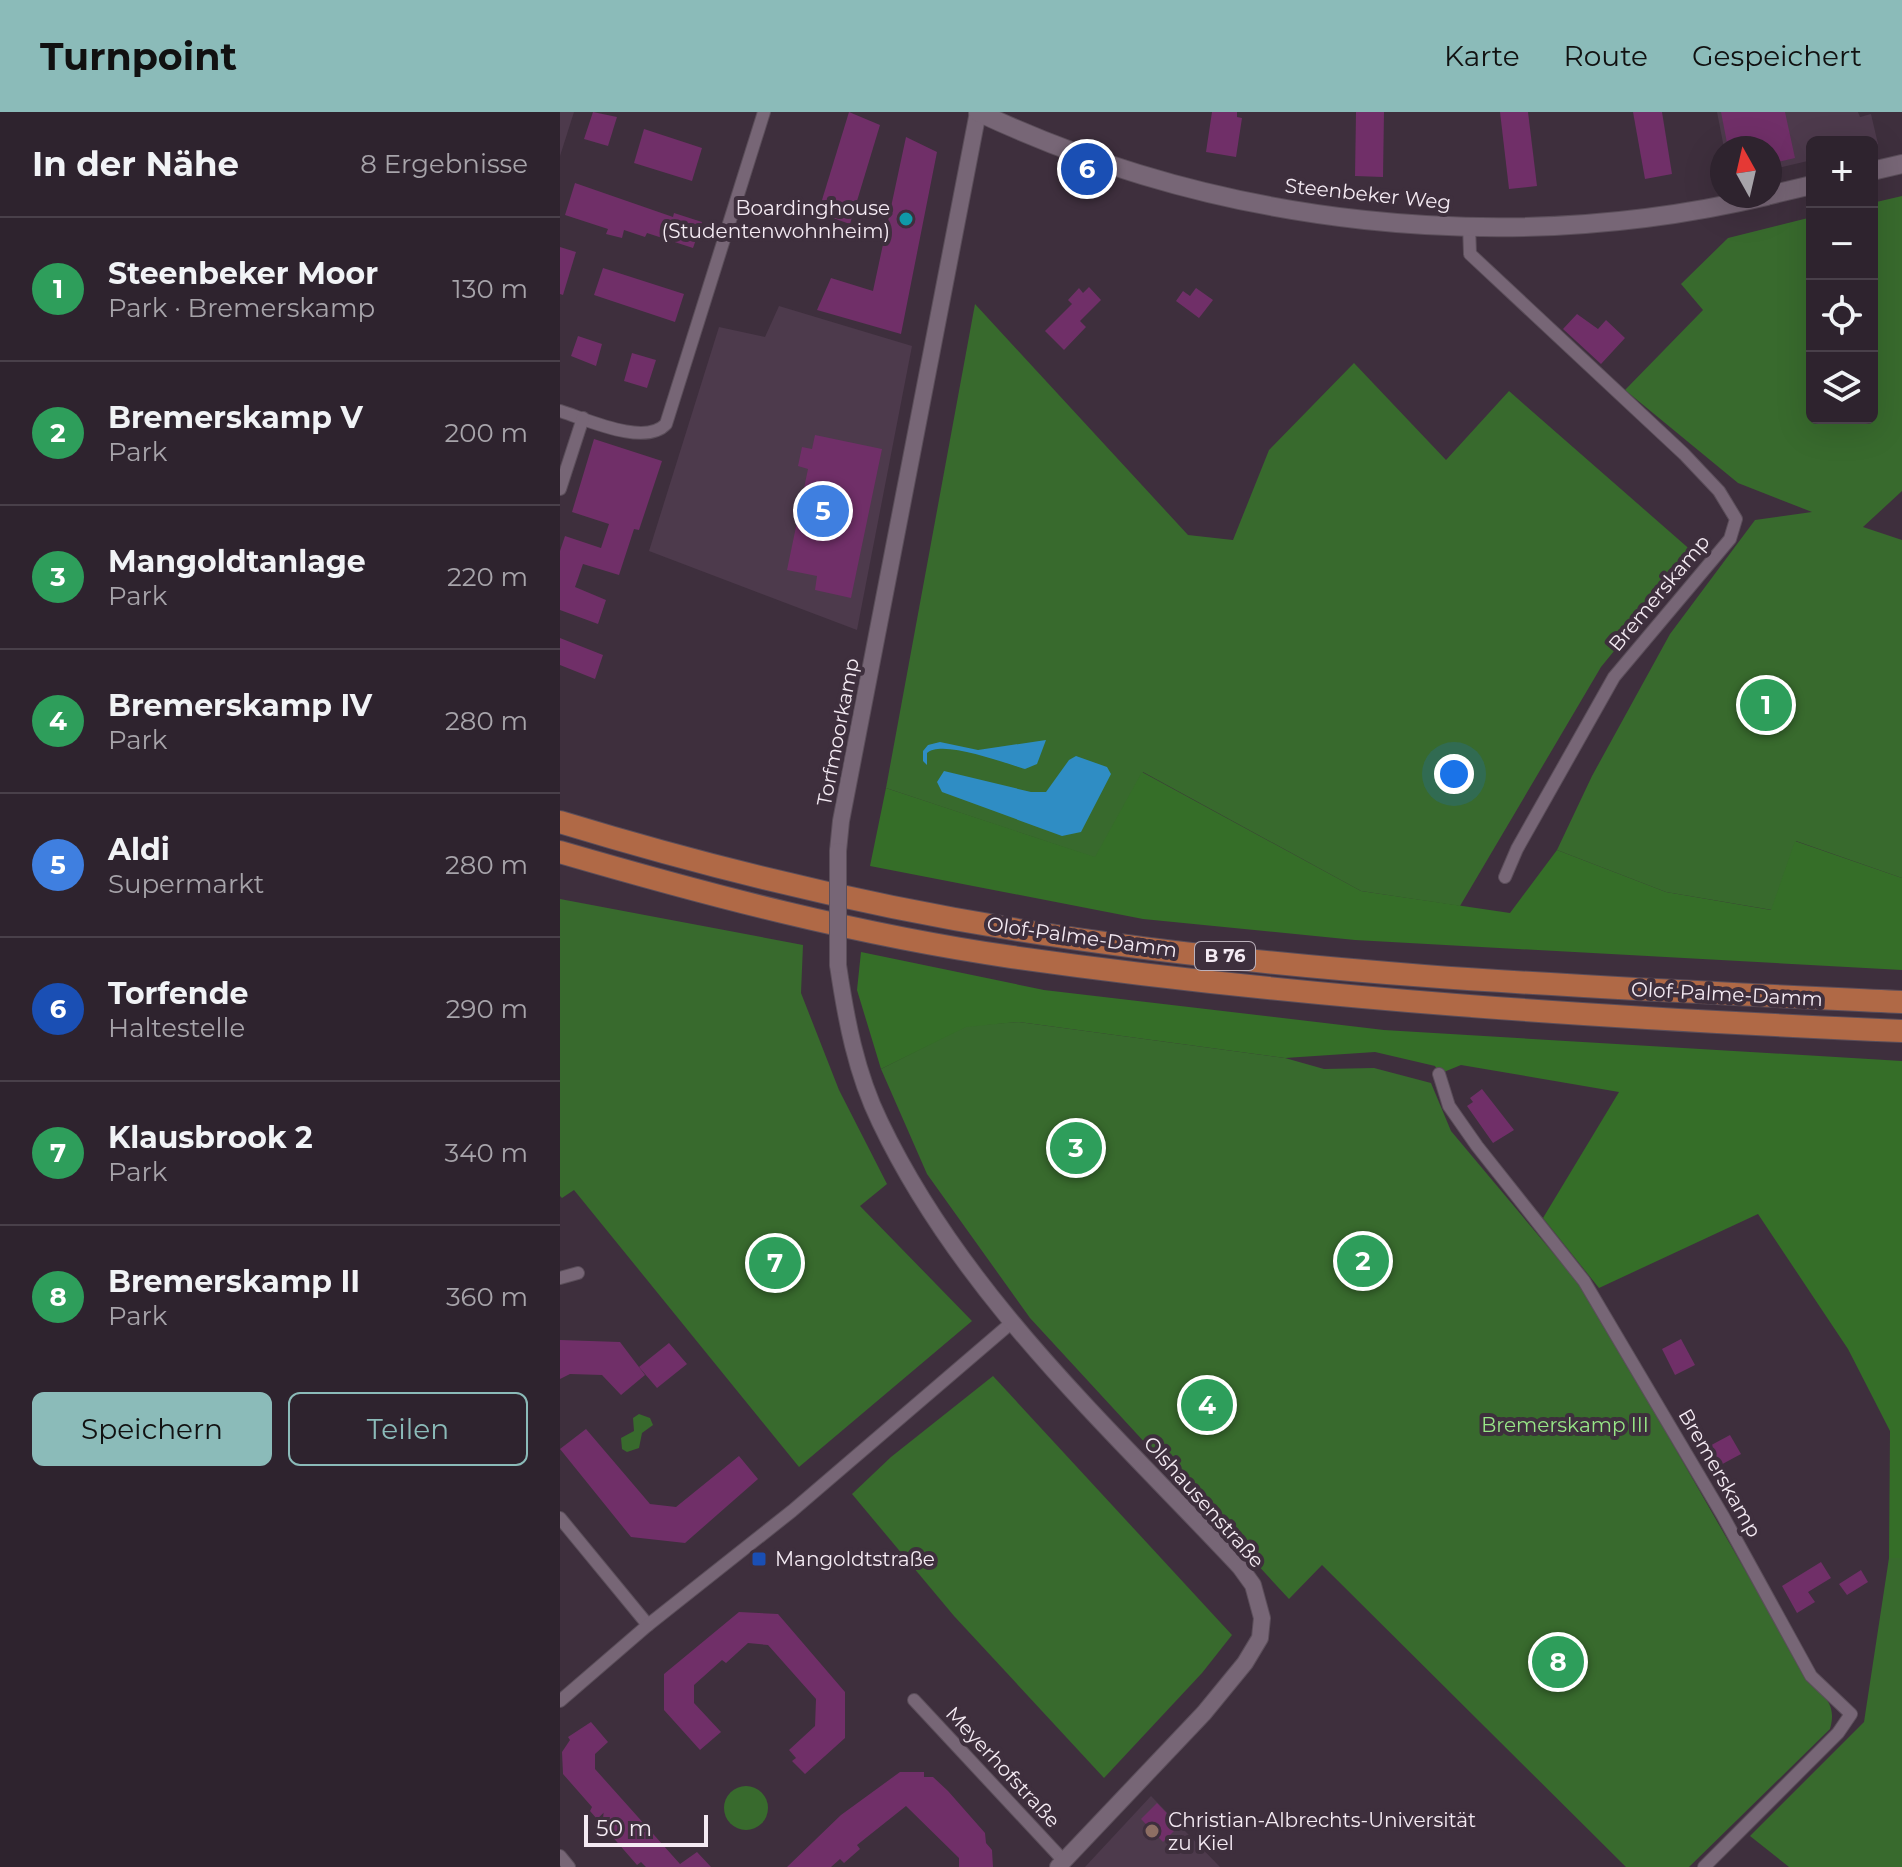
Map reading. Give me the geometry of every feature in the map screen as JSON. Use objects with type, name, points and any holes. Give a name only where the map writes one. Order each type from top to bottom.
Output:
[{"type":"highway","name":"Olof-Palme-Damm","points":[[560,822],[782,884],[1019,930],[1137,946],[1279,962],[1583,987],[1902,1002]]},
{"type":"highway","name":"Olof-Palme-Damm","points":[[560,852],[773,910],[1009,956],[1279,990],[1563,1015],[1902,1031]]},
{"type":"main road","name":"Steenbeker Weg","points":[[978,112],[1129,171],[1234,200],[1359,218],[1469,225],[1564,224],[1645,217],[1710,206]]},
{"type":"main road","points":[[1878,170],[1902,164]]},
{"type":"main road","name":"Steenbeker Weg","points":[[1782,192],[1806,186]]},
{"type":"street","points":[[560,411],[640,435],[659,431],[666,424],[764,112]]},
{"type":"street","name":"Torfmoorkamp","points":[[978,112],[844,806],[838,851],[838,965],[846,1023],[879,1121],[918,1194],[1010,1324]]},
{"type":"street","name":"Bremerskamp","points":[[1469,225],[1470,254],[1557,339],[1684,454],[1719,491],[1736,519],[1730,539],[1614,677],[1517,849],[1505,877]]},
{"type":"street","points":[[560,489],[583,418]]},
{"type":"street","name":"Bremerskamp","points":[[1439,1074],[1449,1106],[1477,1146],[1584,1281],[1723,1516],[1811,1676],[1851,1714],[1838,1733],[1704,1867]]},
{"type":"street","points":[[560,1278],[578,1273]]},
{"type":"street","points":[[560,1701],[648,1625],[784,1518],[1010,1324]]},
{"type":"street","name":"Olshausenstraße","points":[[1010,1324],[1240,1567],[1253,1585],[1262,1618],[1260,1638],[1204,1713],[1061,1864]]},
{"type":"street","points":[[560,1518],[648,1625]]},
{"type":"street","name":"Meyerhofstraße","points":[[914,1700],[1061,1864]]},
{"type":"street","points":[[560,1856],[569,1867]]},
{"type":"shaded area","points":[[560,112],[574,112],[560,156]]},
{"type":"shaded area","points":[[1717,112],[1858,112],[1860,117],[1871,114],[1876,136],[1806,136],[1806,161],[1782,167],[1782,136],[1722,136]]},
{"type":"shaded area","points":[[779,306],[912,346],[857,630],[649,551],[719,327],[765,337]]},
{"type":"shaded area","name":"Christian-Albrechts-Universität zu Kiel","points":[[1151,1796],[1220,1867],[1085,1867]]},
{"type":"green space","points":[[1902,196],[1902,491],[1863,527],[1902,540],[1902,878],[1796,841],[1772,910],[1666,892],[1557,850],[1592,776],[1670,634],[1755,520],[1812,512],[1738,483],[1625,390],[1703,310],[1681,284],[1728,238],[1806,218],[1806,424],[1878,424],[1878,202]]},
{"type":"green space","points":[[975,304],[1188,535],[1233,540],[1269,450],[1354,363],[1446,460],[1509,391],[1694,553],[1601,667],[1460,906],[1361,891],[1143,772],[1096,858],[886,788]]},
{"type":"green space","points":[[1142,772],[1361,891],[1510,913],[1557,850],[1666,892],[1771,910],[1795,841],[1902,878],[1902,970],[1355,940],[1143,919],[870,866],[886,788],[1095,857]]},
{"type":"green space","points":[[560,899],[803,945],[801,993],[839,1090],[887,1184],[860,1206],[972,1321],[799,1467],[574,1190],[562,1198],[560,1196]]},
{"type":"green space","points":[[861,952],[1044,990],[1384,1030],[1902,1061],[1902,1558],[1889,1558],[1890,1431],[1848,1349],[1758,1214],[1599,1288],[1543,1218],[1619,1092],[1461,1065],[1439,1074],[1435,1066],[1375,1052],[1285,1058],[1019,1022],[966,1027],[881,1069],[857,990]]},
{"type":"green space","name":"Bremerskamp III","points":[[1019,1022],[1285,1058],[1324,1069],[1374,1068],[1431,1083],[1451,1131],[1585,1291],[1808,1680],[1831,1707],[1830,1729],[1689,1867],[1626,1867],[1322,1565],[1289,1599],[1030,1318],[927,1174],[881,1069],[966,1026]]},
{"type":"green space","points":[[993,1376],[1232,1635],[1202,1673],[1104,1778],[954,1616],[852,1494],[891,1457]]},
{"type":"green space","points":[[639,1414],[650,1418],[653,1425],[642,1433],[639,1448],[627,1452],[622,1449],[621,1438],[634,1431],[633,1418]]},
{"type":"green space","points":[[1889,1558],[1902,1558],[1902,1867],[1789,1867],[1750,1836],[1864,1722]]},
{"type":"green space","points":[[746,1786],[762,1792],[768,1808],[762,1824],[746,1830],[730,1824],[724,1808],[730,1792]]},
{"type":"water","points":[[1046,740],[1037,764],[1025,769],[959,750],[935,749],[927,753],[927,765],[923,761],[923,751],[928,745],[940,742],[978,750]]},
{"type":"water","points":[[1076,756],[1107,767],[1111,774],[1081,832],[1062,836],[942,792],[937,782],[944,771],[1031,792],[1046,792],[1069,760]]},
{"type":"building","points":[[593,112],[617,117],[608,146],[584,139]]},
{"type":"building","points":[[849,112],[880,125],[850,224],[818,213]]},
{"type":"building","points":[[1212,112],[1237,112],[1237,117],[1242,118],[1236,157],[1206,152]]},
{"type":"building","points":[[1356,112],[1384,112],[1383,177],[1355,176]]},
{"type":"building","points":[[1500,112],[1528,112],[1537,186],[1509,189]]},
{"type":"building","points":[[1633,112],[1662,112],[1672,174],[1645,179]]},
{"type":"building","points":[[1721,112],[1785,112],[1795,158],[1782,161],[1782,136],[1726,136]]},
{"type":"building","points":[[644,129],[702,148],[692,181],[634,163]]},
{"type":"building","name":"Boardinghouse (Studentenwohnheim)","points":[[906,137],[937,152],[901,334],[817,310],[831,278],[873,291]]},
{"type":"building","points":[[575,183],[673,217],[674,213],[702,222],[693,248],[647,233],[645,237],[624,230],[622,238],[606,234],[608,229],[565,215]]},
{"type":"building","points":[[560,247],[576,252],[563,295],[560,294]]},
{"type":"building","points":[[603,268],[684,294],[675,322],[594,295]]},
{"type":"building","points":[[1089,287],[1101,300],[1080,321],[1086,327],[1064,350],[1045,331],[1072,304],[1068,300],[1079,288],[1083,293]]},
{"type":"building","points":[[1196,288],[1213,300],[1199,318],[1176,301],[1183,291],[1190,296]]},
{"type":"building","points":[[1577,314],[1598,329],[1606,320],[1625,338],[1601,364],[1563,329]]},
{"type":"building","points":[[578,336],[602,344],[596,366],[571,356]]},
{"type":"building","points":[[632,353],[656,360],[647,388],[624,381]]},
{"type":"building","points":[[815,435],[882,449],[851,598],[815,590],[817,576],[787,570],[808,469],[798,466],[802,447],[812,449]]},
{"type":"building","points":[[594,439],[662,461],[639,530],[634,529],[619,575],[583,564],[575,587],[606,600],[598,624],[560,610],[560,551],[565,536],[601,548],[609,524],[572,512]]},
{"type":"building","points":[[560,638],[603,655],[595,679],[560,665]]},
{"type":"building","points":[[1482,1089],[1514,1130],[1493,1143],[1467,1106],[1473,1102],[1470,1098]]},
{"type":"building","points":[[1681,1339],[1695,1365],[1675,1375],[1662,1349]]},
{"type":"building","points":[[560,1340],[620,1342],[645,1375],[621,1395],[602,1375],[570,1374],[560,1379]]},
{"type":"building","points":[[669,1343],[687,1364],[657,1388],[639,1367]]},
{"type":"building","points":[[586,1429],[650,1504],[676,1507],[739,1456],[758,1479],[685,1543],[631,1537],[560,1449]]},
{"type":"building","points":[[1730,1435],[1741,1454],[1715,1468],[1704,1449]]},
{"type":"building","points":[[1821,1562],[1831,1578],[1808,1592],[1815,1602],[1797,1613],[1782,1586]]},
{"type":"building","points":[[1861,1570],[1868,1582],[1847,1595],[1839,1584]]},
{"type":"building","points":[[739,1612],[778,1614],[845,1692],[845,1738],[805,1774],[792,1761],[796,1758],[789,1750],[815,1726],[816,1699],[768,1645],[748,1643],[726,1663],[722,1660],[694,1685],[694,1703],[721,1732],[700,1750],[664,1710],[664,1674]]},
{"type":"building","points":[[591,1722],[608,1742],[595,1754],[595,1769],[680,1864],[697,1852],[711,1867],[646,1867],[641,1862],[637,1865],[590,1811],[592,1807],[563,1774],[562,1752],[570,1740],[568,1737]]},
{"type":"building","points":[[900,1772],[924,1772],[924,1777],[933,1777],[948,1791],[985,1833],[986,1843],[992,1850],[993,1867],[959,1867],[959,1858],[906,1806],[857,1845],[860,1849],[844,1863],[840,1859],[831,1867],[787,1867],[841,1815]]},
{"type":"building","points":[[1157,1803],[1179,1826],[1163,1842],[1141,1819]]},
{"type":"place","name":"Torfende","points":[[1087,169]]},
{"type":"place","name":"Boardinghouse (Studentenwohnheim)","points":[[906,219]]},
{"type":"place","name":"Aldi","points":[[823,511]]},
{"type":"place","name":"Steenbeker Moor","points":[[1766,705]]},
{"type":"place","name":"Mangoldtanlage","points":[[1076,1148]]},
{"type":"place","name":"Bremerskamp V","points":[[1363,1261]]},
{"type":"place","name":"Klausbrook 2","points":[[775,1263]]},
{"type":"place","name":"Bremerskamp IV","points":[[1207,1405]]},
{"type":"place","name":"Mangoldtstraße","points":[[759,1559]]},
{"type":"place","name":"Bremerskamp II","points":[[1558,1662]]},
{"type":"place","name":"Christian-Albrechts-Universität zu Kiel","points":[[1152,1831]]}]
